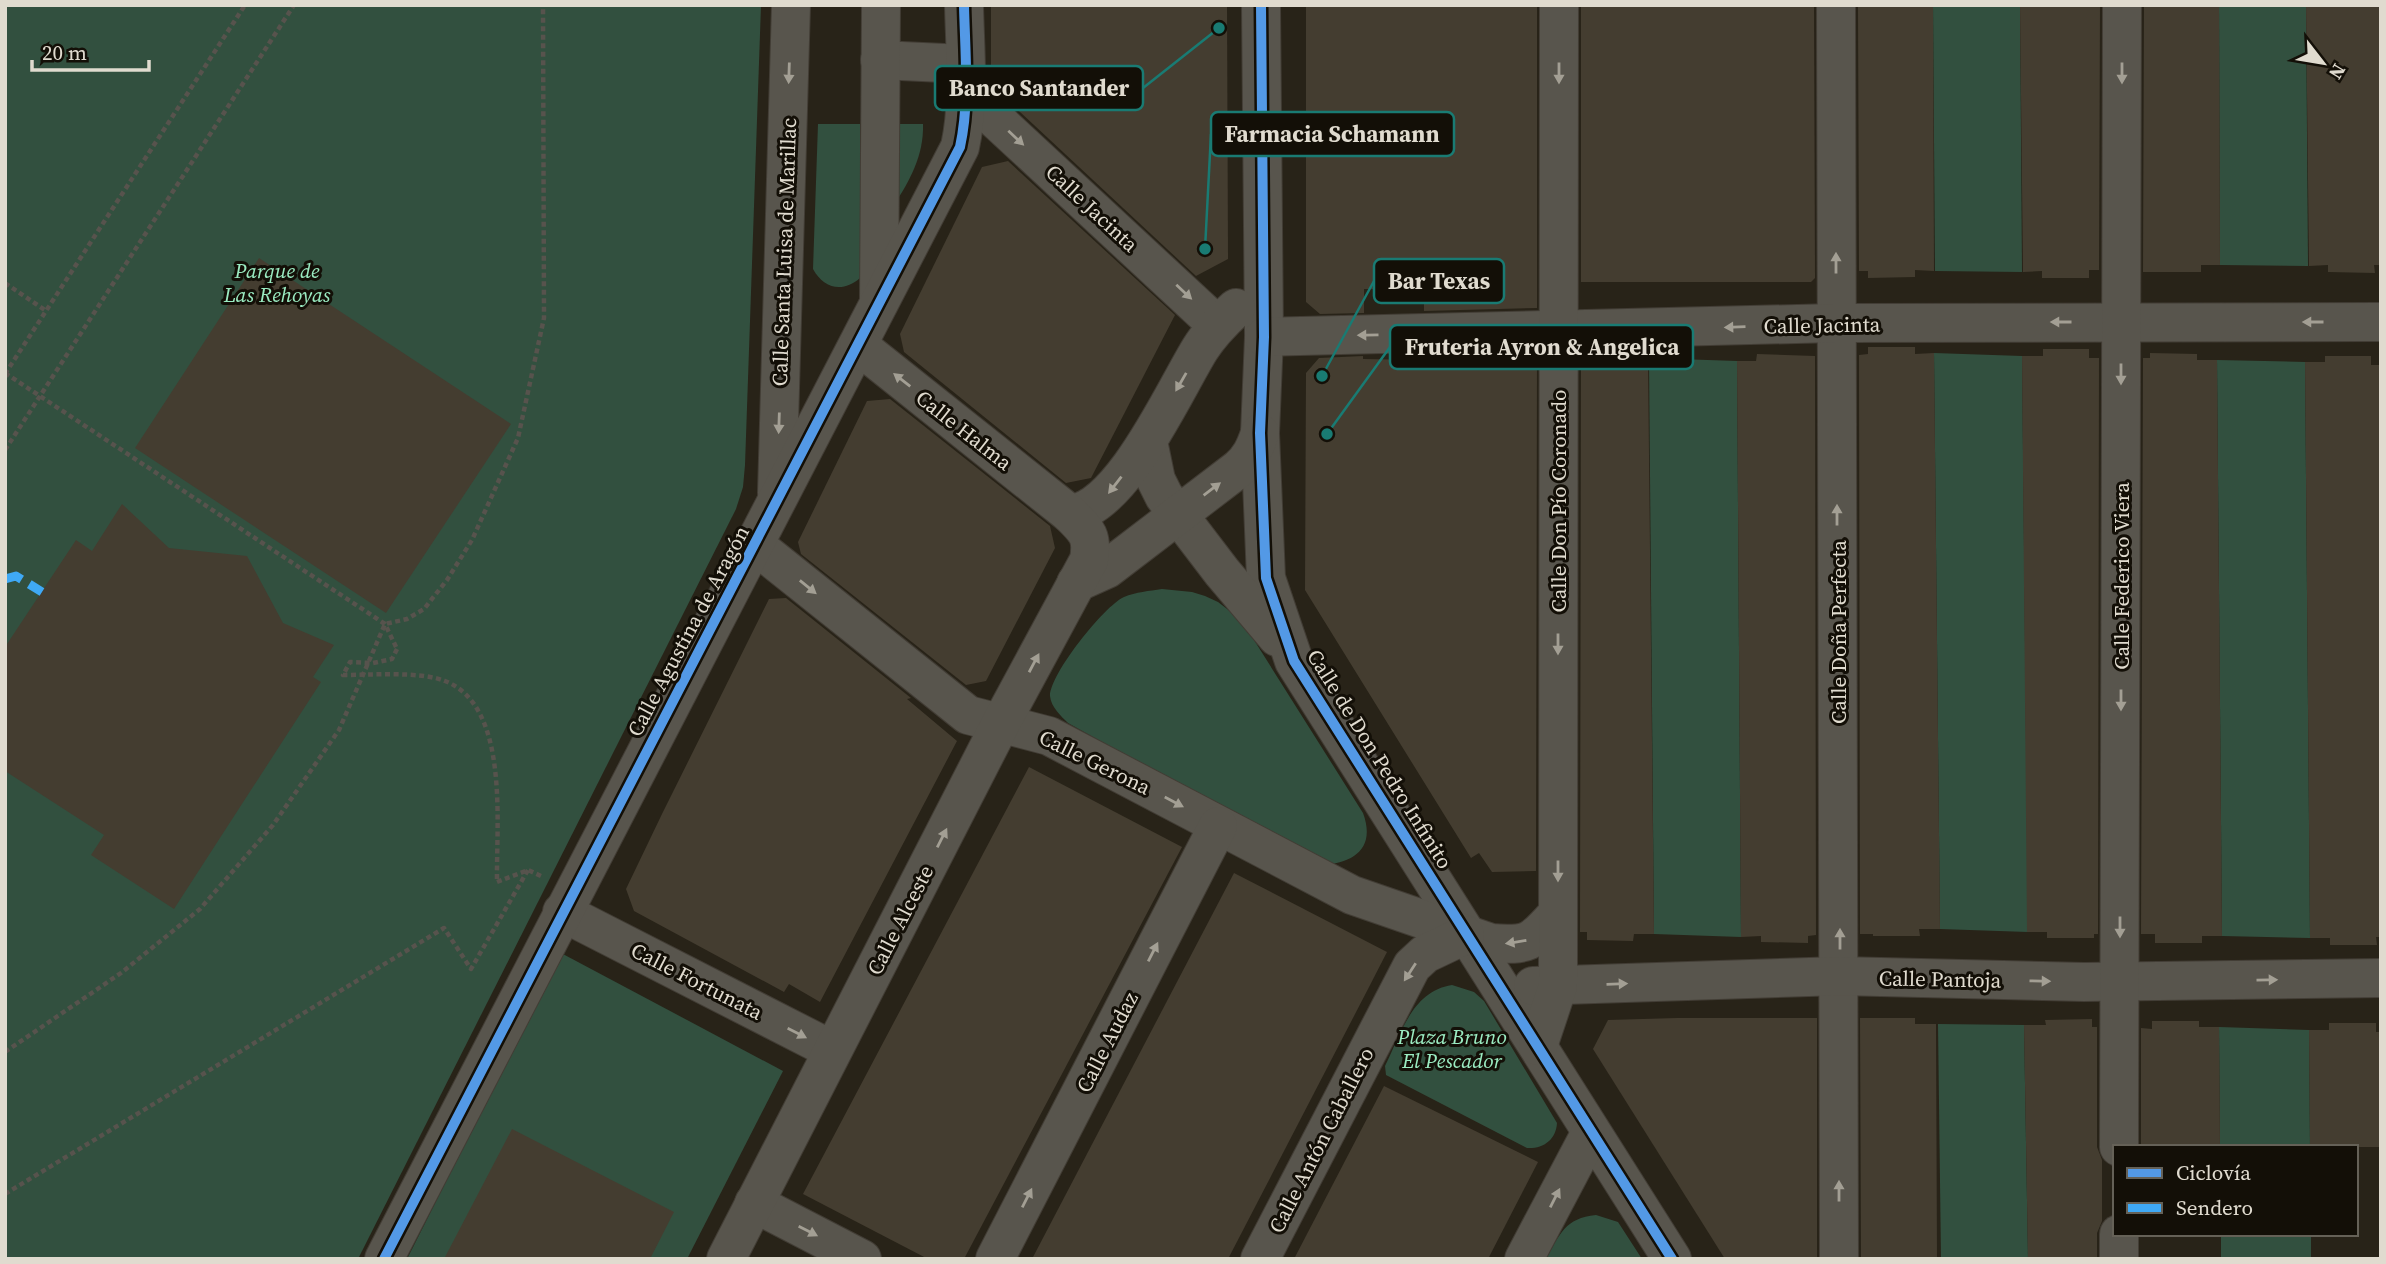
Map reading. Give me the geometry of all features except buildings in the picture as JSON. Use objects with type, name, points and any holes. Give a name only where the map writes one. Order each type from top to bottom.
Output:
[{"type":"street","name":"Calle Santa Luisa de Marillac","points":[[777,500],[791,5]]},
{"type":"street","points":[[879,306],[881,5]]},
{"type":"street","name":"Calle Agustina de Aragón","points":[[384,1259],[960,147],[965,125],[964,5]]},
{"type":"street","name":"Calle de Don Pedro Infinito","points":[[1261,5],[1264,337],[1260,433],[1266,578],[1294,661],[1672,1259]]},
{"type":"street","name":"Calle Don Pío Coronado","points":[[1538,1046],[1558,986],[1559,5]]},
{"type":"street","name":"Calle Doña Perfecta","points":[[1836,5],[1839,1259]]},
{"type":"street","name":"Calle Federico Viera","points":[[2119,1145],[2122,5]]},
{"type":"street","points":[[880,60],[966,78]]},
{"type":"street","name":"Calle Jacinta","points":[[966,78],[1217,325]]},
{"type":"street","points":[[1070,514],[1081,513],[1110,492],[1148,441],[1201,347],[1217,325],[1263,282]]},
{"type":"street","name":"Calle Jacinta","points":[[1264,337],[1559,332],[1836,323],[2381,322]]},
{"type":"street","name":"Calle Halma","points":[[859,346],[1070,514]]},
{"type":"street","name":"Calle Alceste","points":[[726,1259],[1001,723],[1091,576],[1246,462],[1260,433]]},
{"type":"street","points":[[1148,441],[1156,480],[1176,515],[1267,624],[1294,661]]},
{"type":"street","name":"Calle Alceste","points":[[1070,514],[1088,533],[1091,576]]},
{"type":"street","name":"Calle Gerona","points":[[755,545],[968,715],[1049,736],[1352,895],[1465,935]]},
{"type":"street","points":[[1091,576],[1146,556],[1177,555],[1196,559],[1222,572]]},
{"type":"street","name":"Calle Audaz","points":[[995,1259],[1218,826]]},
{"type":"street","points":[[1352,895],[1385,890],[1397,882],[1405,861],[1402,831]]},
{"type":"street","name":"Calle Fortunata","points":[[562,912],[832,1051]]},
{"type":"street","points":[[1465,935],[1491,943],[1515,946],[1536,937],[1558,914]]},
{"type":"street","name":"Calle Antón Caballero","points":[[1260,1259],[1412,966],[1424,954],[1465,935]]},
{"type":"street","name":"Calle Pantoja","points":[[1499,986],[1840,976],[2120,981],[2381,978]]},
{"type":"street","points":[[1524,1259],[1591,1132]]},
{"type":"street","points":[[754,1203],[862,1259]]},
{"type":"street","points":[[2119,1236],[2119,1259]]},
{"type":"path","points":[[245,5],[5,373],[385,624],[397,649],[392,659],[373,663],[350,662],[343,675],[430,677],[445,681],[469,695],[485,721],[490,738],[496,795],[497,881]]},
{"type":"path","points":[[5,450],[294,5]]},
{"type":"path","points":[[385,624],[407,619],[424,608],[447,580],[472,541],[518,438],[544,318],[543,5]]},
{"type":"path","points":[[5,284],[45,310]]},
{"type":"path","points":[[5,1052],[121,974],[200,909],[274,825],[339,730],[385,624]]},
{"type":"path","points":[[5,1194],[444,928],[471,969],[528,870]]},
{"type":"green space","name":"Parque de Las Rehoyas","points":[[5,5],[761,5],[745,465],[743,487],[736,509],[358,1259],[5,1259]]},
{"type":"green space","points":[[1933,5],[2020,5],[2022,272],[1935,271]]},
{"type":"green space","points":[[2219,5],[2306,5],[2308,266],[2220,265]]},
{"type":"green space","points":[[818,124],[860,124],[860,278],[841,287],[828,285],[813,269]]},
{"type":"green space","points":[[898,124],[923,124],[923,135],[915,167],[894,205]]},
{"type":"green space","points":[[1934,353],[2022,356],[2028,932],[1940,929]]},
{"type":"green space","points":[[1649,358],[1737,361],[1741,937],[1654,934]]},
{"type":"green space","points":[[2217,360],[2305,362],[2310,938],[2222,936]]},
{"type":"green space","points":[[1162,589],[1192,592],[1218,602],[1231,612],[1254,640],[1363,813],[1367,836],[1359,851],[1352,857],[1322,865],[1068,723],[1052,704],[1052,686],[1068,657],[1104,613],[1124,597]]},
{"type":"green space","points":[[561,953],[783,1071],[687,1259],[407,1259]]},
{"type":"green space","name":"Plaza Bruno El Pescador","points":[[1452,985],[1474,992],[1484,1001],[1557,1123],[1551,1139],[1543,1145],[1527,1148],[1386,1075],[1385,1066],[1417,1005],[1438,989]]},
{"type":"green space","points":[[1938,1024],[2024,1025],[2028,1259],[1941,1259]]},
{"type":"green space","points":[[2219,1027],[2309,1030],[2310,1145],[2220,1145]]},
{"type":"green space","points":[[1596,1215],[1618,1222],[1642,1259],[1546,1259],[1570,1224]]},
{"type":"green space","points":[[2221,1236],[2311,1236],[2311,1259],[2221,1259]]},
{"type":"marked path","points":[[5,579],[16,576],[42,592]]},
{"type":"cycle path","points":[[384,1259],[960,147],[966,94],[964,5]]},
{"type":"cycle path","points":[[1261,5],[1264,337],[1260,433],[1266,578],[1294,661],[1672,1259]]},
{"type":"place","name":"Banco Santander","points":[[1219,28]]},
{"type":"place","name":"Farmacia Schamann","points":[[1205,249]]},
{"type":"place","name":"Bar Texas","points":[[1322,376]]},
{"type":"place","name":"Fruteria Ayron & Angelica","points":[[1327,434]]}]
